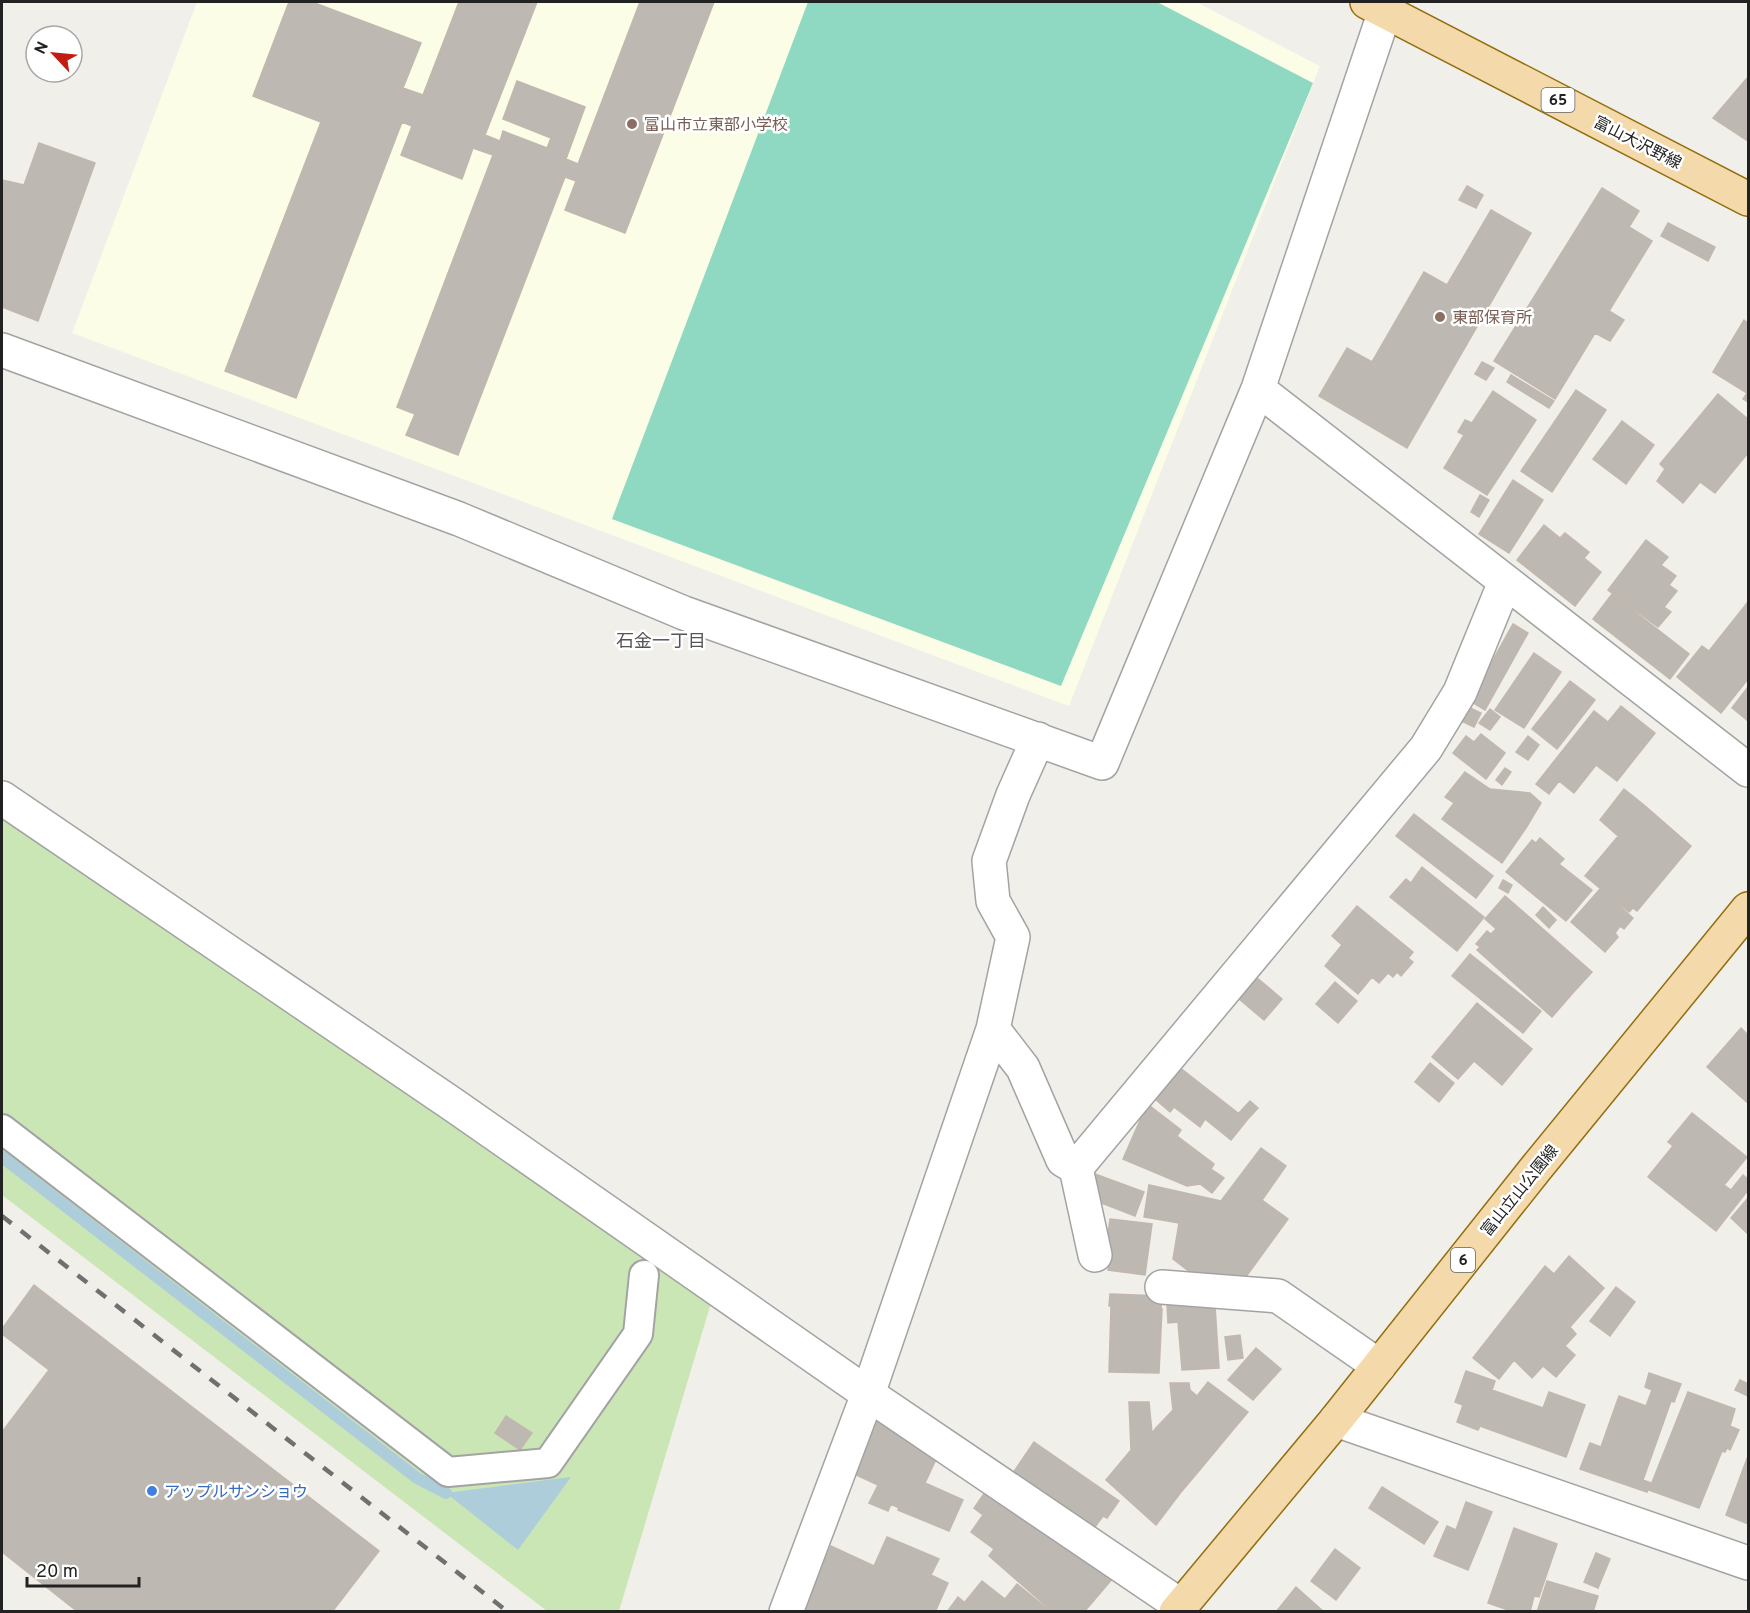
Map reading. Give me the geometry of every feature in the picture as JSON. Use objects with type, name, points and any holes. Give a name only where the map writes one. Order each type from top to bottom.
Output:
[{"type":"main road","name":"富山大沢野線","points":[[1376,6],[1749,199]]},
{"type":"main road","name":"富山立山公園線","points":[[1178,1609],[1335,1420],[1544,1158],[1749,909]]},
{"type":"street","points":[[2,350],[459,519],[684,613],[1102,763],[1258,389],[1376,6]]},
{"type":"street","points":[[1258,389],[1749,770]]},
{"type":"street","points":[[1076,1168],[1426,748],[1460,692],[1505,582]]},
{"type":"street","points":[[786,1611],[868,1394],[993,1029],[1013,937],[993,901],[989,861],[1013,795],[1038,739]]},
{"type":"street","points":[[2,798],[465,1113],[1178,1609]]},
{"type":"street","points":[[993,1029],[1023,1068],[1063,1160],[1076,1168],[1095,1255]]},
{"type":"street","points":[[2,1129],[448,1472],[548,1462],[638,1334],[644,1275]]},
{"type":"street","points":[[1162,1287],[1278,1296],[1379,1366]]},
{"type":"street","points":[[1335,1420],[1749,1563]]},
{"type":"shaded area","points":[[197,2],[1196,2],[1320,66],[1069,706],[72,333]]},
{"type":"green space","points":[[808,2],[1157,2],[1313,83],[1061,686],[612,519]]},
{"type":"green space","points":[[2,812],[711,1303],[619,1611],[547,1611],[2,1195]]},
{"type":"water","points":[[571,1477],[518,1550],[446,1493]]},
{"type":"building","points":[[289,2],[312,2],[421,43],[403,88],[423,95],[459,2],[537,2],[485,135],[500,141],[503,131],[547,148],[551,138],[503,119],[517,81],[585,107],[566,159],[578,164],[640,2],[714,2],[625,233],[565,210],[576,181],[565,177],[458,455],[406,435],[415,414],[397,407],[493,155],[473,148],[462,179],[401,155],[412,126],[402,122],[296,398],[225,371],[321,122],[253,96]]},
{"type":"building","points":[[1748,77],[1748,141],[1713,118]]},
{"type":"building","points":[[39,143],[95,163],[38,321],[2,307],[2,180],[24,185]]},
{"type":"building","points":[[1467,186],[1483,195],[1476,208],[1459,200]]},
{"type":"building","points":[[1602,188],[1639,211],[1629,227],[1652,241],[1609,311],[1624,320],[1610,341],[1595,333],[1555,399],[1494,361]]},
{"type":"building","name":"東部保育所","points":[[1491,210],[1531,233],[1407,448],[1319,396],[1347,348],[1372,362],[1424,272],[1447,285]]},
{"type":"building","points":[[1668,223],[1715,247],[1708,261],[1661,236]]},
{"type":"building","points":[[1744,320],[1748,323],[1748,402],[1743,399],[1747,393],[1713,372]]},
{"type":"building","points":[[1482,362],[1494,368],[1486,380],[1475,374]]},
{"type":"building","points":[[1511,375],[1554,401],[1549,408],[1507,382]]},
{"type":"building","points":[[1576,390],[1606,410],[1552,492],[1521,471]]},
{"type":"building","points":[[1493,391],[1536,420],[1487,495],[1444,468],[1464,435],[1458,432],[1465,420],[1472,423]]},
{"type":"building","points":[[1718,394],[1748,419],[1748,453],[1715,493],[1700,482],[1683,503],[1657,481],[1665,469],[1660,464]]},
{"type":"building","points":[[1622,421],[1654,445],[1626,484],[1593,459]]},
{"type":"building","points":[[1513,480],[1543,500],[1509,553],[1479,534]]},
{"type":"building","points":[[1480,495],[1489,500],[1479,517],[1471,512]]},
{"type":"building","points":[[1544,525],[1560,538],[1565,533],[1589,552],[1584,558],[1601,572],[1575,606],[1517,560]]},
{"type":"building","points":[[1646,540],[1668,557],[1661,565],[1676,576],[1669,585],[1677,591],[1664,607],[1671,612],[1658,627],[1608,590]]},
{"type":"building","points":[[1612,594],[1689,654],[1670,679],[1593,619]]},
{"type":"building","points":[[1748,602],[1748,679],[1721,713],[1677,677],[1702,646],[1709,651]]},
{"type":"building","points":[[1513,624],[1528,633],[1485,710],[1470,701]]},
{"type":"building","points":[[1534,653],[1561,672],[1524,728],[1495,710]]},
{"type":"building","points":[[1570,681],[1595,700],[1557,749],[1532,729]]},
{"type":"building","points":[[1748,687],[1748,721],[1732,708]]},
{"type":"building","points":[[1466,706],[1481,713],[1474,727],[1459,720]]},
{"type":"building","points":[[1621,706],[1655,733],[1617,781],[1596,765],[1574,793],[1559,781],[1549,794],[1536,784],[1594,711],[1608,722]]},
{"type":"building","points":[[1490,709],[1500,717],[1490,730],[1479,723]]},
{"type":"building","points":[[1481,734],[1505,753],[1486,779],[1453,753],[1466,736],[1474,742]]},
{"type":"building","points":[[1528,736],[1539,745],[1528,760],[1516,752]]},
{"type":"building","points":[[1505,768],[1511,772],[1502,785],[1496,780]]},
{"type":"building","points":[[1465,772],[1490,789],[1530,793],[1541,803],[1502,863],[1442,819],[1454,803],[1445,797]]},
{"type":"building","points":[[1624,789],[1644,805],[1618,836],[1600,820]]},
{"type":"building","points":[[1644,805],[1691,846],[1637,911],[1633,908],[1629,912],[1585,876]]},
{"type":"building","points":[[1414,814],[1493,876],[1476,898],[1396,836]]},
{"type":"building","points":[[1540,838],[1564,859],[1559,864],[1592,890],[1566,921],[1506,872],[1532,840],[1536,843]]},
{"type":"building","points":[[1422,867],[1484,917],[1457,951],[1390,897],[1406,879],[1411,883]]},
{"type":"building","points":[[1503,880],[1512,885],[1508,893],[1499,888]]},
{"type":"building","points":[[1600,889],[1633,918],[1624,929],[1620,926],[1615,933],[1618,937],[1605,952],[1571,922]]},
{"type":"building","points":[[1505,896],[1592,972],[1571,995],[1485,919]]},
{"type":"building","points":[[1357,906],[1413,952],[1393,977],[1388,973],[1379,983],[1372,977],[1358,994],[1325,966],[1342,945],[1332,936]]},
{"type":"building","points":[[1543,907],[1556,920],[1549,928],[1536,915]]},
{"type":"building","points":[[1496,929],[1571,995],[1552,1017],[1477,950],[1480,947],[1476,944],[1487,931],[1491,934]]},
{"type":"building","points":[[1470,954],[1541,1011],[1523,1033],[1452,976]]},
{"type":"building","points":[[1408,958],[1413,962],[1401,976],[1397,972]]},
{"type":"building","points":[[1256,977],[1282,999],[1264,1020],[1239,999]]},
{"type":"building","points":[[1335,982],[1357,1001],[1338,1023],[1316,1004]]},
{"type":"building","points":[[1477,1003],[1532,1049],[1502,1085],[1474,1061],[1458,1079],[1432,1057]]},
{"type":"building","points":[[1741,1028],[1748,1035],[1748,1103],[1707,1067]]},
{"type":"building","points":[[1430,1063],[1454,1083],[1439,1102],[1415,1082]]},
{"type":"building","points":[[1179,1067],[1247,1120],[1231,1140],[1205,1119],[1200,1127],[1174,1107],[1170,1112],[1155,1099]]},
{"type":"building","points":[[1250,1101],[1258,1108],[1247,1120],[1239,1113]]},
{"type":"building","points":[[1150,1106],[1181,1130],[1177,1136],[1214,1164],[1211,1169],[1224,1178],[1212,1193],[1200,1184],[1187,1186],[1123,1159],[1142,1116]]},
{"type":"building","points":[[1692,1113],[1747,1157],[1724,1185],[1731,1190],[1743,1175],[1748,1179],[1748,1190],[1716,1231],[1648,1177],[1673,1146],[1668,1142]]},
{"type":"building","points":[[1261,1148],[1286,1166],[1262,1200],[1288,1219],[1240,1285],[1203,1282],[1173,1259],[1179,1223],[1144,1217],[1149,1185],[1221,1201]]},
{"type":"building","points":[[1095,1174],[1144,1192],[1135,1216],[1096,1201],[1089,1191]]},
{"type":"building","points":[[1748,1198],[1748,1234],[1731,1218]]},
{"type":"building","points":[[1110,1219],[1152,1224],[1145,1275],[1108,1270],[1112,1242],[1107,1242]]},
{"type":"building","points":[[1569,1256],[1604,1288],[1570,1327],[1576,1334],[1565,1346],[1575,1355],[1556,1377],[1543,1366],[1532,1378],[1514,1360],[1499,1379],[1473,1358],[1545,1266],[1554,1274]]},
{"type":"building","name":"アップルサンショウ","points":[[34,1285],[379,1551],[332,1612],[78,1612],[2,1552],[2,1432],[49,1370],[2,1334],[2,1329]]},
{"type":"building","points":[[1616,1287],[1635,1302],[1610,1336],[1590,1321]]},
{"type":"building","points":[[1110,1294],[1162,1296],[1161,1308],[1109,1306]]},
{"type":"building","points":[[1193,1301],[1193,1308],[1215,1306],[1219,1368],[1182,1370],[1178,1322],[1168,1323],[1167,1303]]},
{"type":"building","points":[[1111,1307],[1162,1309],[1159,1373],[1109,1372]]},
{"type":"building","points":[[1240,1335],[1243,1358],[1228,1360],[1225,1337]]},
{"type":"building","points":[[1256,1348],[1281,1369],[1253,1400],[1228,1380]]},
{"type":"building","points":[[1466,1371],[1495,1381],[1492,1390],[1543,1408],[1549,1392],[1585,1405],[1566,1457],[1480,1426],[1478,1430],[1457,1422],[1463,1405],[1455,1402]]},
{"type":"building","points":[[1649,1373],[1681,1384],[1674,1402],[1671,1401],[1643,1480],[1651,1483],[1647,1492],[1580,1469],[1590,1443],[1601,1447],[1619,1396],[1646,1406],[1652,1390],[1645,1387]]},
{"type":"building","points":[[1740,1380],[1748,1384],[1748,1396],[1735,1390]]},
{"type":"building","points":[[1208,1382],[1248,1412],[1232,1431],[1193,1401]]},
{"type":"building","points":[[1170,1383],[1189,1383],[1190,1390],[1197,1396],[1193,1401],[1232,1431],[1203,1466],[1156,1428],[1173,1410]]},
{"type":"building","points":[[1688,1392],[1735,1409],[1730,1426],[1739,1430],[1730,1450],[1727,1448],[1725,1452],[1722,1451],[1699,1508],[1649,1490]]},
{"type":"building","points":[[1129,1402],[1149,1402],[1152,1433],[1156,1428],[1203,1466],[1182,1491],[1131,1450]]},
{"type":"building","points":[[879,1412],[939,1453],[925,1483],[963,1500],[949,1531],[898,1510],[899,1508],[891,1504],[888,1511],[869,1503],[878,1485],[854,1474],[876,1425],[870,1422]]},
{"type":"building","points":[[506,1416],[532,1433],[520,1450],[495,1433]]},
{"type":"building","points":[[1034,1442],[1119,1501],[1107,1518],[1103,1516],[1092,1531],[1011,1476]]},
{"type":"building","points":[[1131,1450],[1182,1491],[1156,1525],[1106,1480]]},
{"type":"building","points":[[1748,1456],[1748,1524],[1726,1515]]},
{"type":"building","points":[[1382,1487],[1438,1522],[1424,1544],[1369,1508]]},
{"type":"building","points":[[988,1488],[1114,1577],[1084,1612],[1053,1612],[989,1556],[994,1549],[971,1532],[983,1515],[974,1508]]},
{"type":"building","points":[[1466,1502],[1492,1512],[1468,1570],[1434,1556],[1447,1526],[1456,1530]]},
{"type":"building","points":[[1514,1528],[1557,1544],[1539,1597],[1534,1596],[1530,1612],[1514,1612],[1488,1603]]},
{"type":"building","points":[[887,1537],[939,1559],[931,1575],[948,1583],[935,1612],[803,1612],[831,1546],[874,1566]]},
{"type":"building","points":[[1335,1549],[1360,1568],[1336,1600],[1311,1581]]},
{"type":"building","points":[[1596,1553],[1610,1559],[1598,1588],[1584,1582]]},
{"type":"building","points":[[982,1581],[1005,1599],[1017,1584],[1051,1612],[977,1612],[965,1602]]},
{"type":"building","points":[[1547,1581],[1598,1596],[1593,1612],[1537,1612]]},
{"type":"building","points":[[1296,1587],[1324,1612],[1276,1612]]},
{"type":"building","points":[[958,1597],[976,1612],[947,1612]]},
{"type":"waterway","points":[[2,1157],[417,1478],[446,1493]]},
{"type":"railway","points":[[2,1216],[508,1612]]},
{"type":"place","name":"富山市立東部小学校","points":[[632,124]]},
{"type":"place","name":"東部保育所","points":[[1440,317]]},
{"type":"place","name":"アップルサンショウ","points":[[152,1491]]},
{"type":"district","name":"石金一丁目","points":[[661,641]]}]
